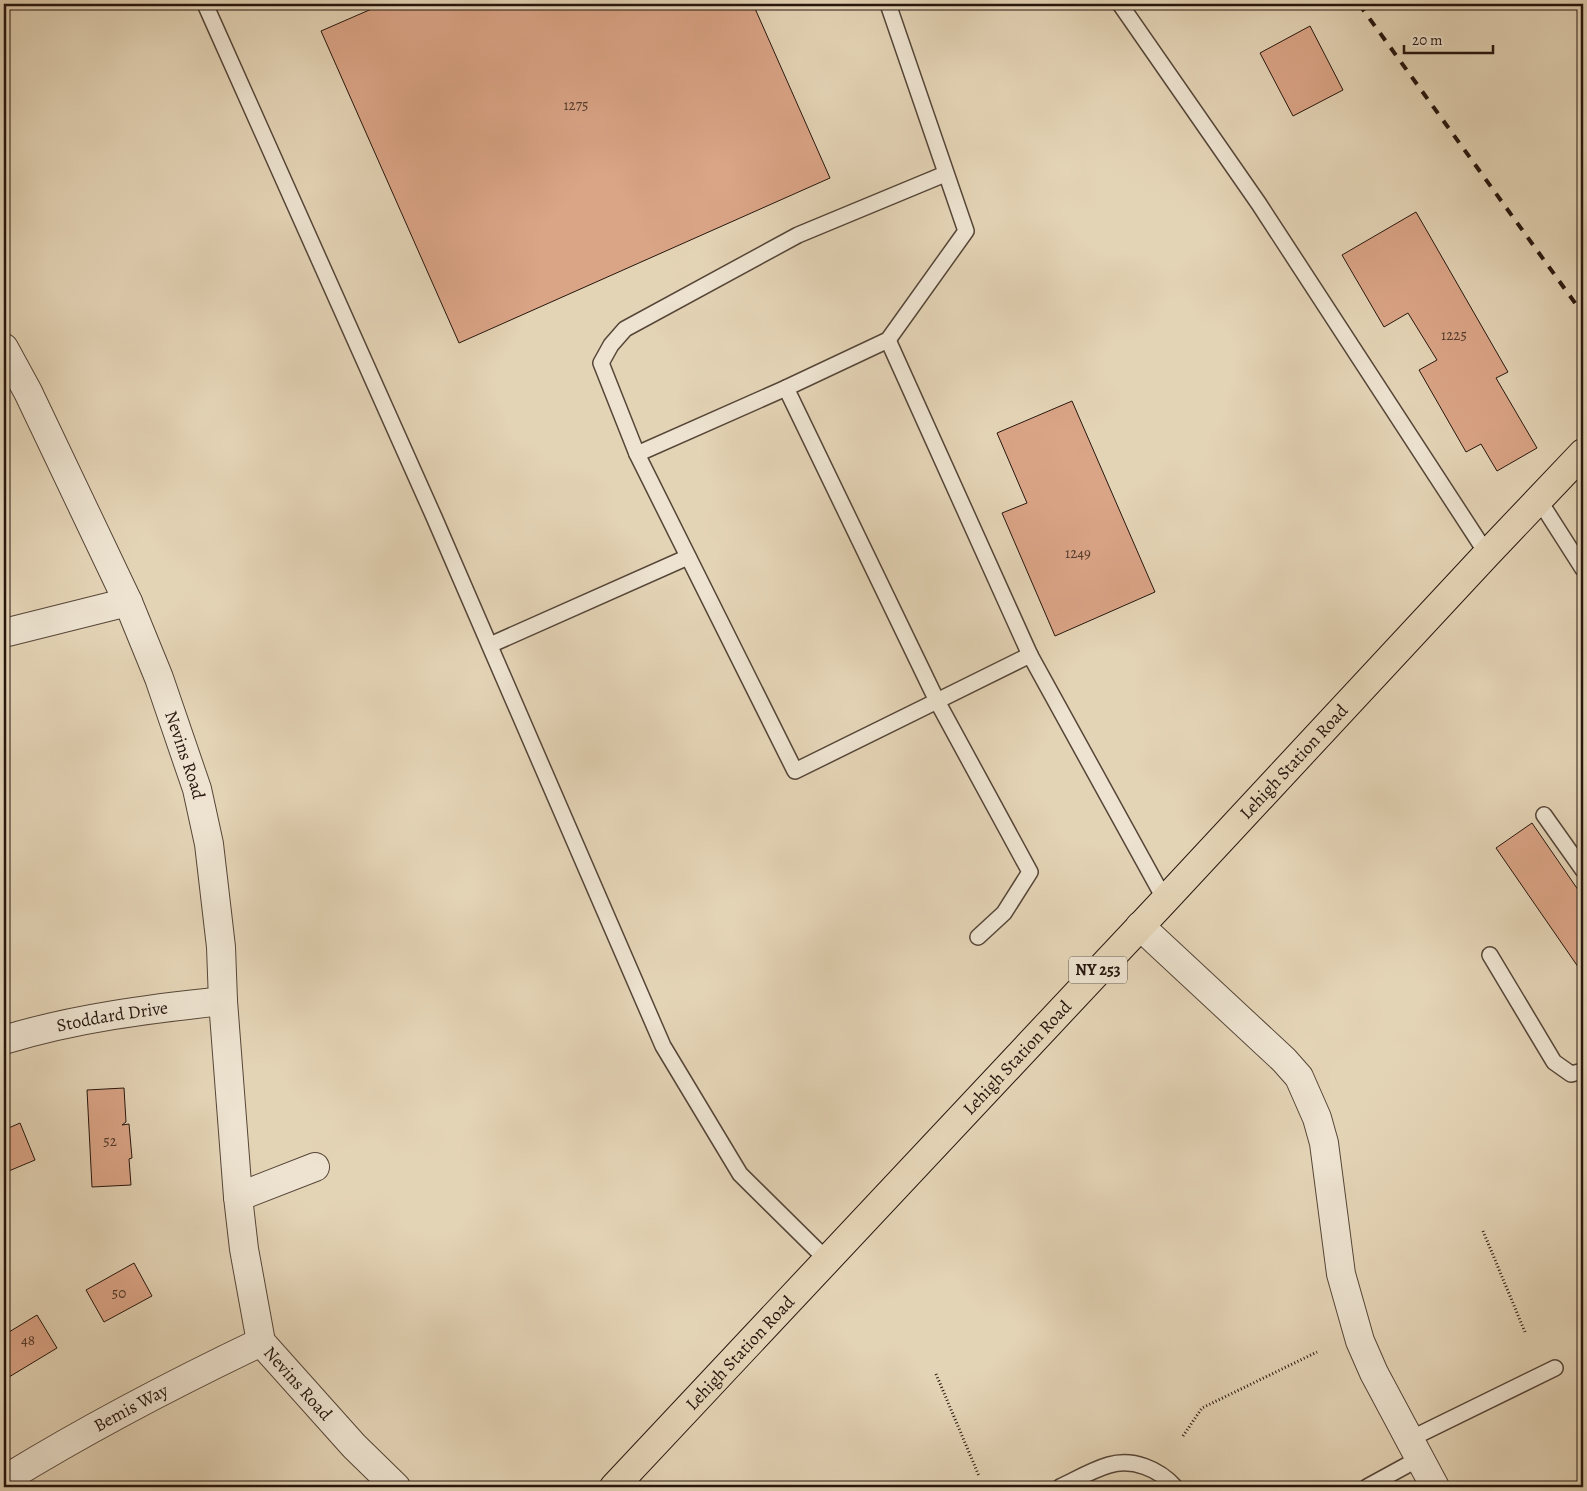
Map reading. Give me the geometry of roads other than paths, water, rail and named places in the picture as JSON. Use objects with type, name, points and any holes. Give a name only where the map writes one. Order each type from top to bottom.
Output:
[{"type":"main road","name":"Lehigh Station Road","points":[[614,1487],[1583,453]]},
{"type":"street","name":"Nevins Road","points":[[4,348],[28,392],[128,602],[159,678],[197,790],[209,844],[221,947],[223,1001],[238,1197],[244,1249],[261,1342],[354,1446],[396,1487]]},
{"type":"street","points":[[4,633],[128,602]]},
{"type":"street","points":[[1140,926],[1284,1060],[1299,1077],[1317,1118],[1324,1143],[1341,1274],[1360,1341],[1374,1373],[1435,1487]]},
{"type":"street","name":"Stoddard Drive","points":[[4,1040],[85,1020],[223,1001]]},
{"type":"street","points":[[238,1197],[315,1167]]},
{"type":"street","name":"Bemis Way","points":[[4,1480],[76,1437],[198,1372],[261,1342]]},
{"type":"lane","points":[[206,4],[490,645],[663,1046],[740,1174],[827,1260]]},
{"type":"lane","points":[[637,454],[786,388],[888,340],[966,231],[888,4]]},
{"type":"lane","points":[[1120,4],[1259,204],[1487,554]]},
{"type":"lane","points":[[945,174],[798,235],[625,329],[611,345],[601,363],[637,454],[795,771],[1030,655]]},
{"type":"lane","points":[[888,340],[1030,655],[1165,900]]},
{"type":"lane","points":[[786,388],[936,701],[1030,872],[1004,914],[978,936]]},
{"type":"lane","points":[[1539,500],[1583,569]]},
{"type":"lane","points":[[490,645],[688,557]]},
{"type":"lane","points":[[1544,816],[1583,870]]},
{"type":"lane","points":[[1490,955],[1554,1062],[1571,1074],[1583,1071]]},
{"type":"lane","points":[[1367,1487],[1414,1449],[1555,1368]]},
{"type":"lane","points":[[1060,1487],[1109,1465],[1128,1462],[1166,1476],[1175,1487]]},
{"type":"railway","points":[[1359,4],[1583,314]]}]
